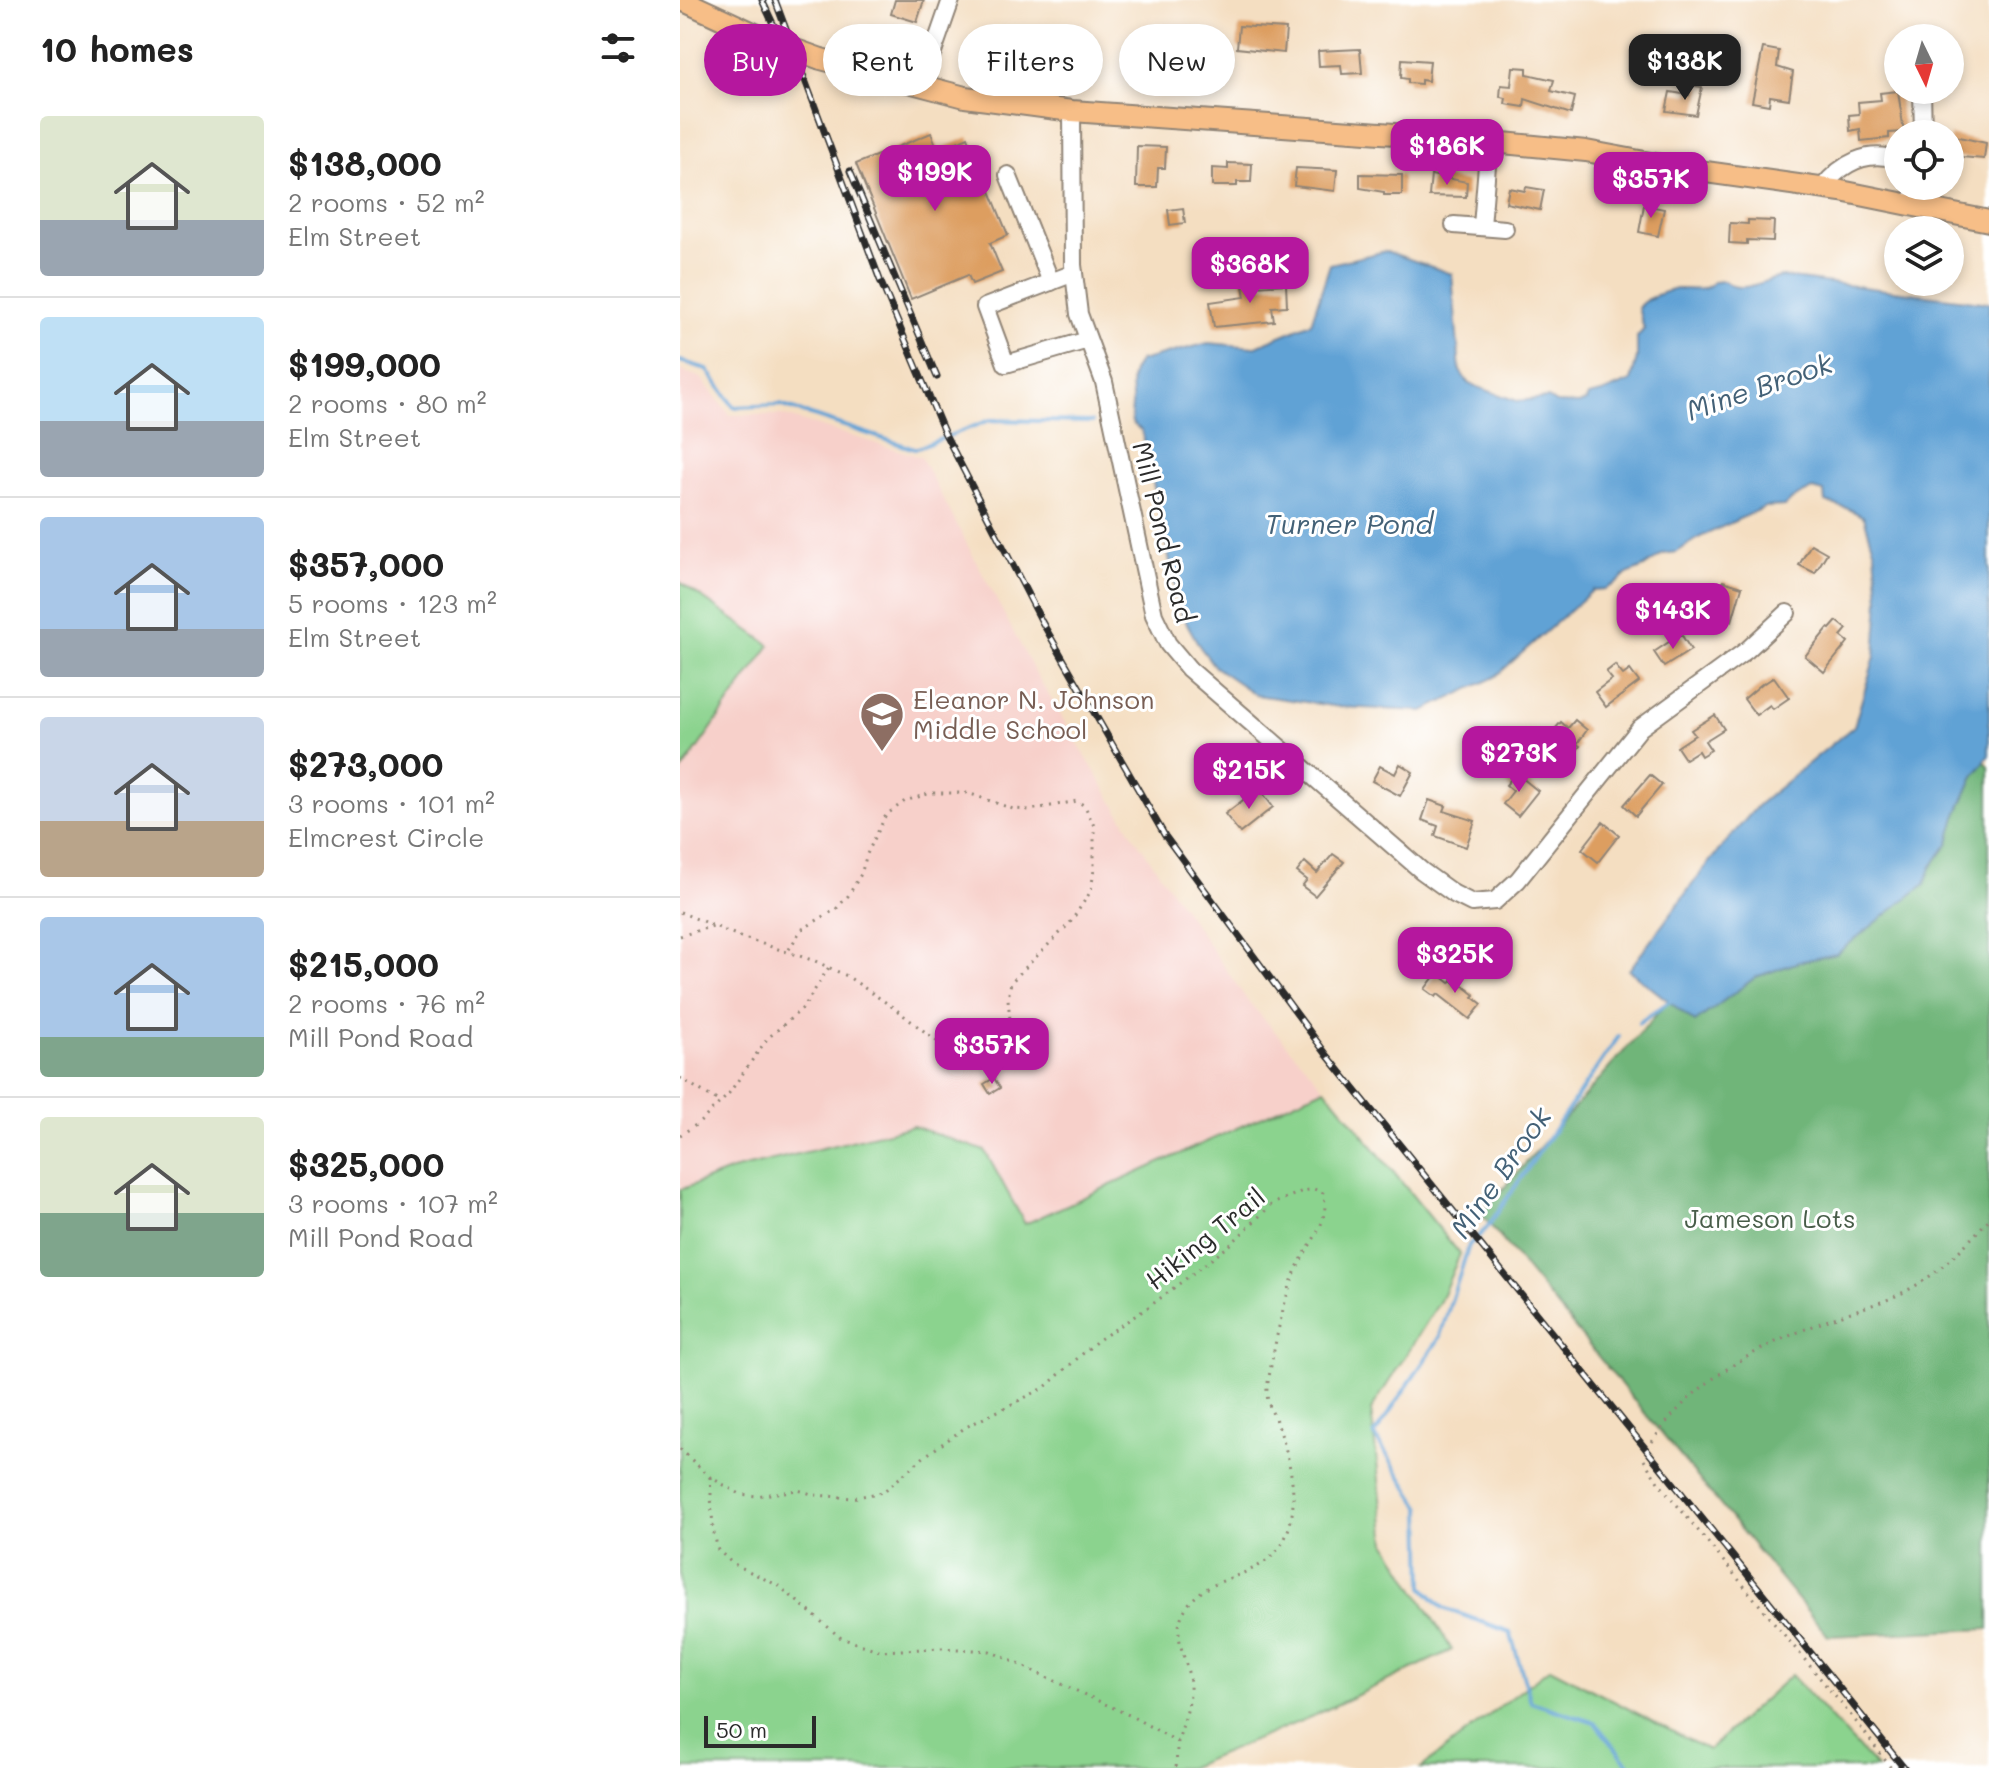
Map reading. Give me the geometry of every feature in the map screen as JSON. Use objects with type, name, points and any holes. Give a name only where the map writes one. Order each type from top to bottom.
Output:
[{"type":"main road","points":[[682,0],[768,40],[823,60]]},
{"type":"main road","points":[[942,91],[1072,111],[1489,141],[1586,151],[1677,168],[1822,188],[1884,193]]},
{"type":"main road","points":[[1928,200],[1989,221]]},
{"type":"street","points":[[942,26],[951,0]]},
{"type":"street","name":"Mill Pond Road","points":[[1072,111],[1074,273],[1079,314],[1104,382],[1154,615],[1168,644],[1189,669],[1422,871],[1472,903],[1495,901],[1518,880],[1640,728],[1747,650],[1787,613]]},
{"type":"street","points":[[1482,226],[1489,141]]},
{"type":"street","points":[[1822,188],[1848,163],[1865,156],[1884,156]]},
{"type":"street","points":[[1008,175],[1051,282]]},
{"type":"street","points":[[1454,225],[1505,229]]},
{"type":"street","points":[[1074,273],[985,307],[1006,364],[1088,340]]},
{"type":"path","points":[[680,912],[745,939],[829,967],[870,990],[950,1051],[984,1052],[1001,1048],[1009,1041],[1008,999],[1011,982],[1086,903],[1094,879],[1094,826],[1085,806],[1077,801],[1030,810],[1013,809],[968,793],[931,793],[905,801],[886,815],[861,874],[848,896],[836,909],[801,930],[788,951]]},
{"type":"path","points":[[680,936],[713,926]]},
{"type":"path","points":[[680,1135],[699,1123],[720,1102],[739,1081],[767,1039],[798,1015],[829,967]]},
{"type":"path","points":[[680,1078],[720,1102]]},
{"type":"path","name":"Hiking Trail","points":[[680,1449],[710,1477],[731,1491],[748,1496],[798,1490],[828,1497],[852,1498],[883,1492],[925,1456],[966,1427],[1044,1388],[1097,1341],[1150,1306],[1230,1245],[1272,1204],[1303,1191],[1314,1189],[1323,1193],[1326,1204],[1324,1219],[1297,1266],[1289,1289],[1267,1388],[1267,1403],[1282,1438],[1291,1479],[1290,1525],[1275,1552],[1261,1567],[1207,1588],[1183,1612],[1180,1639],[1190,1683],[1176,1768]]},
{"type":"path","points":[[1652,1442],[1676,1411],[1727,1367],[1788,1335],[1907,1291],[1927,1279],[1956,1254],[1989,1219]]},
{"type":"path","points":[[1644,1460],[1651,1474],[1891,1768]]},
{"type":"path","points":[[710,1477],[709,1500],[718,1550],[732,1563],[779,1586],[841,1638],[881,1651],[970,1648],[998,1653],[1131,1716],[1178,1742]]},
{"type":"shaded area","name":"Eleanor N. Johnson Middle School","points":[[680,370],[701,378],[730,415],[781,415],[921,457],[1034,671],[1133,835],[1247,1000],[1325,1088],[1024,1224],[985,1151],[913,1126],[732,1170],[680,1190]]},
{"type":"green space","points":[[680,582],[770,645],[680,773]]},
{"type":"green space","name":"Jameson Lots","points":[[1932,701],[1989,766],[1989,1629],[1828,1636],[1481,1214]]},
{"type":"green space","points":[[1325,1088],[1460,1254],[1440,1301],[1371,1410],[1386,1542],[1452,1650],[1315,1715],[1188,1768],[680,1768],[680,1190],[732,1170],[913,1126],[985,1151],[1025,1224]]},
{"type":"green space","points":[[1550,1668],[1708,1750],[1791,1675],[1877,1768],[1421,1768]]},
{"type":"water","name":"Turner Pond","points":[[1386,251],[1452,274],[1460,371],[1469,384],[1517,401],[1548,398],[1556,403],[1579,404],[1586,401],[1588,396],[1631,381],[1637,358],[1637,337],[1644,329],[1638,308],[1650,298],[1677,289],[1701,289],[1713,282],[1724,281],[1745,287],[1783,277],[1884,290],[1884,296],[1934,296],[1989,303],[1989,755],[1973,778],[1949,842],[1931,868],[1925,884],[1836,954],[1799,962],[1756,977],[1695,1022],[1629,970],[1709,862],[1758,805],[1854,726],[1875,656],[1879,600],[1875,553],[1864,517],[1825,502],[1824,492],[1813,489],[1785,506],[1765,507],[1698,538],[1677,552],[1663,554],[1605,589],[1593,590],[1495,677],[1423,711],[1340,707],[1256,695],[1215,667],[1181,613],[1142,431],[1132,423],[1132,374],[1140,361],[1208,343],[1254,347],[1311,323],[1330,264]]},
{"type":"building","points":[[895,0],[924,0],[917,22],[891,14]]},
{"type":"building","points":[[1239,26],[1286,29],[1284,53],[1237,48]]},
{"type":"building","points":[[1763,48],[1779,51],[1777,67],[1793,72],[1789,99],[1770,96],[1769,105],[1752,102]]},
{"type":"building","points":[[1360,49],[1362,73],[1342,74],[1341,65],[1319,66],[1318,51]]},
{"type":"building","points":[[1402,59],[1430,61],[1428,81],[1408,83],[1408,79],[1401,78]]},
{"type":"building","points":[[1513,67],[1527,68],[1527,74],[1554,80],[1551,91],[1575,97],[1571,114],[1525,99],[1524,107],[1505,104],[1506,98],[1500,97],[1501,85],[1511,86]]},
{"type":"building","points":[[1690,85],[1702,87],[1696,115],[1666,111],[1670,92],[1689,95]]},
{"type":"building","points":[[1880,93],[1884,93],[1884,104],[1900,104],[1902,120],[1884,120],[1884,139],[1861,141],[1860,129],[1850,131],[1849,115],[1859,114],[1858,102],[1881,100]]},
{"type":"building","points":[[931,133],[938,150],[968,137],[1008,235],[990,243],[1002,272],[972,284],[968,275],[911,299],[856,164]]},
{"type":"building","points":[[1964,138],[1986,143],[1984,159],[1964,157]]},
{"type":"building","points":[[1137,146],[1166,147],[1165,168],[1158,168],[1157,187],[1136,187]]},
{"type":"building","points":[[1228,163],[1252,164],[1251,182],[1237,182],[1237,186],[1212,186],[1212,168],[1228,169]]},
{"type":"building","points":[[1296,168],[1337,170],[1335,191],[1294,186]]},
{"type":"building","points":[[1360,174],[1402,175],[1402,195],[1384,195],[1384,192],[1360,188]]},
{"type":"building","points":[[1431,175],[1467,182],[1466,197],[1429,196]]},
{"type":"building","points":[[1526,187],[1544,190],[1540,210],[1506,203],[1509,188],[1525,191]]},
{"type":"building","points":[[1644,205],[1664,209],[1658,236],[1639,232]]},
{"type":"building","points":[[1183,208],[1185,223],[1170,225],[1168,210]]},
{"type":"building","points":[[1748,220],[1774,221],[1773,241],[1729,243],[1730,223],[1748,224]]},
{"type":"building","points":[[1255,277],[1256,286],[1286,284],[1287,306],[1272,307],[1274,321],[1214,327],[1210,302],[1245,297],[1242,280]]},
{"type":"building","points":[[1811,544],[1827,553],[1815,573],[1799,565]]},
{"type":"building","points":[[1723,581],[1742,587],[1732,621],[1712,615],[1716,601],[1708,599],[1711,587],[1721,589]]},
{"type":"building","points":[[1837,621],[1847,629],[1841,636],[1848,642],[1824,672],[1805,656]]},
{"type":"building","points":[[1681,634],[1691,650],[1664,667],[1654,652]]},
{"type":"building","points":[[1615,665],[1623,675],[1630,670],[1639,682],[1606,707],[1595,692],[1612,679],[1606,672]]},
{"type":"building","points":[[1774,677],[1789,698],[1773,709],[1770,705],[1756,715],[1744,699]]},
{"type":"building","points":[[1715,715],[1724,729],[1705,741],[1711,750],[1701,756],[1698,751],[1685,759],[1677,747],[1695,735],[1691,730]]},
{"type":"building","points":[[1575,720],[1587,730],[1577,744],[1580,746],[1563,768],[1549,756],[1559,744],[1549,736],[1561,722],[1568,728]]},
{"type":"building","points":[[1400,764],[1413,772],[1400,796],[1372,781],[1380,766],[1395,774]]},
{"type":"building","points":[[1516,773],[1538,791],[1518,816],[1503,804],[1513,791],[1506,785]]},
{"type":"building","points":[[1650,775],[1662,785],[1636,816],[1624,805]]},
{"type":"building","points":[[1259,788],[1273,807],[1240,833],[1225,814]]},
{"type":"building","points":[[1429,800],[1446,806],[1444,811],[1475,821],[1466,847],[1435,836],[1438,826],[1422,820]]},
{"type":"building","points":[[1603,822],[1619,835],[1598,862],[1582,849]]},
{"type":"building","points":[[1333,854],[1344,862],[1315,896],[1302,886],[1307,880],[1297,872],[1305,862],[1317,873]]},
{"type":"building","points":[[1437,973],[1450,983],[1452,980],[1458,986],[1460,983],[1482,1004],[1470,1019],[1438,994],[1436,997],[1425,989]]},
{"type":"building","points":[[994,1078],[1000,1088],[990,1094],[984,1084]]},
{"type":"waterway","name":"Mine Brook","points":[[680,361],[707,369],[734,407],[780,405],[915,449],[990,420],[1092,422]]},
{"type":"waterway","name":"Mine Brook","points":[[1639,1023],[1673,999]]},
{"type":"waterway","name":"Mine Brook","points":[[1619,1036],[1486,1229],[1469,1245],[1439,1339],[1374,1435],[1421,1508],[1423,1587],[1443,1608],[1510,1632],[1531,1702],[1595,1723],[1632,1768]]},
{"type":"railway","points":[[762,0],[773,24]]},
{"type":"railway","points":[[775,0],[880,280],[944,432],[1042,622],[1165,836],[1327,1055],[1904,1768]]},
{"type":"railway","points":[[850,171],[937,377]]},
{"type":"place","name":"Eleanor N. Johnson Middle School","points":[[882,753]]}]
